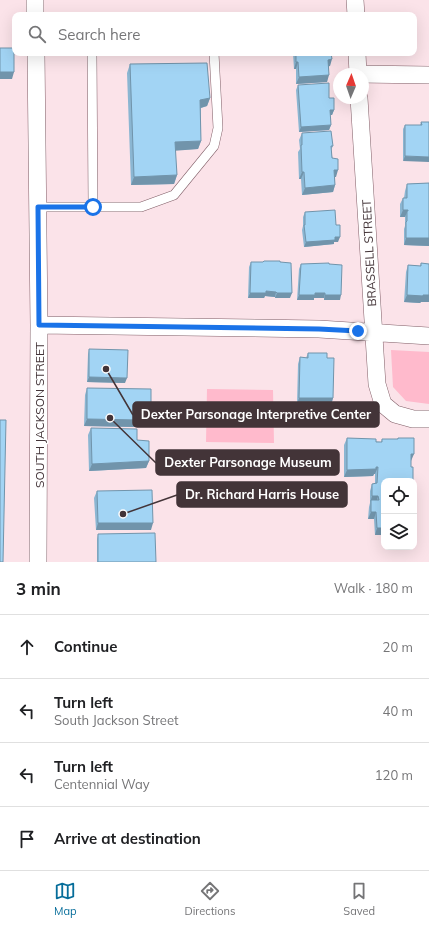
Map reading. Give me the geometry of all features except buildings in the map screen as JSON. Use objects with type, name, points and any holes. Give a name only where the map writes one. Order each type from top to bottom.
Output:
[{"type":"street","points":[[35,0],[35,12]]},
{"type":"street","points":[[355,0],[356,12]]},
{"type":"street","name":"SOUTH JACKSON STREET","points":[[36,56],[39,325],[38,562]]},
{"type":"street","points":[[357,56],[358,68]]},
{"type":"street","points":[[369,74],[429,75]]},
{"type":"street","name":"BRASSELL STREET","points":[[359,104],[377,384],[383,404],[395,414],[413,419],[429,419]]},
{"type":"street","points":[[39,325],[319,329],[429,336]]},
{"type":"lane","points":[[92,56],[93,207]]},
{"type":"lane","points":[[38,207],[141,207],[174,195],[214,146],[218,128],[214,56]]},
{"type":"shaded area","points":[[391,350],[429,352],[429,404],[406,401],[393,387]]},
{"type":"shaded area","points":[[207,389],[273,390],[274,443],[206,442]]},
{"type":"place","name":"Dexter Parsonage Interpretive Center","points":[[106,369]]},
{"type":"place","name":"Dexter Parsonage Museum","points":[[110,418]]},
{"type":"place","name":"Dr. Richard Harris House","points":[[123,514]]},
{"type":"route","points":[[93,207],[38,207],[39,325],[319,329],[358,331]]}]
